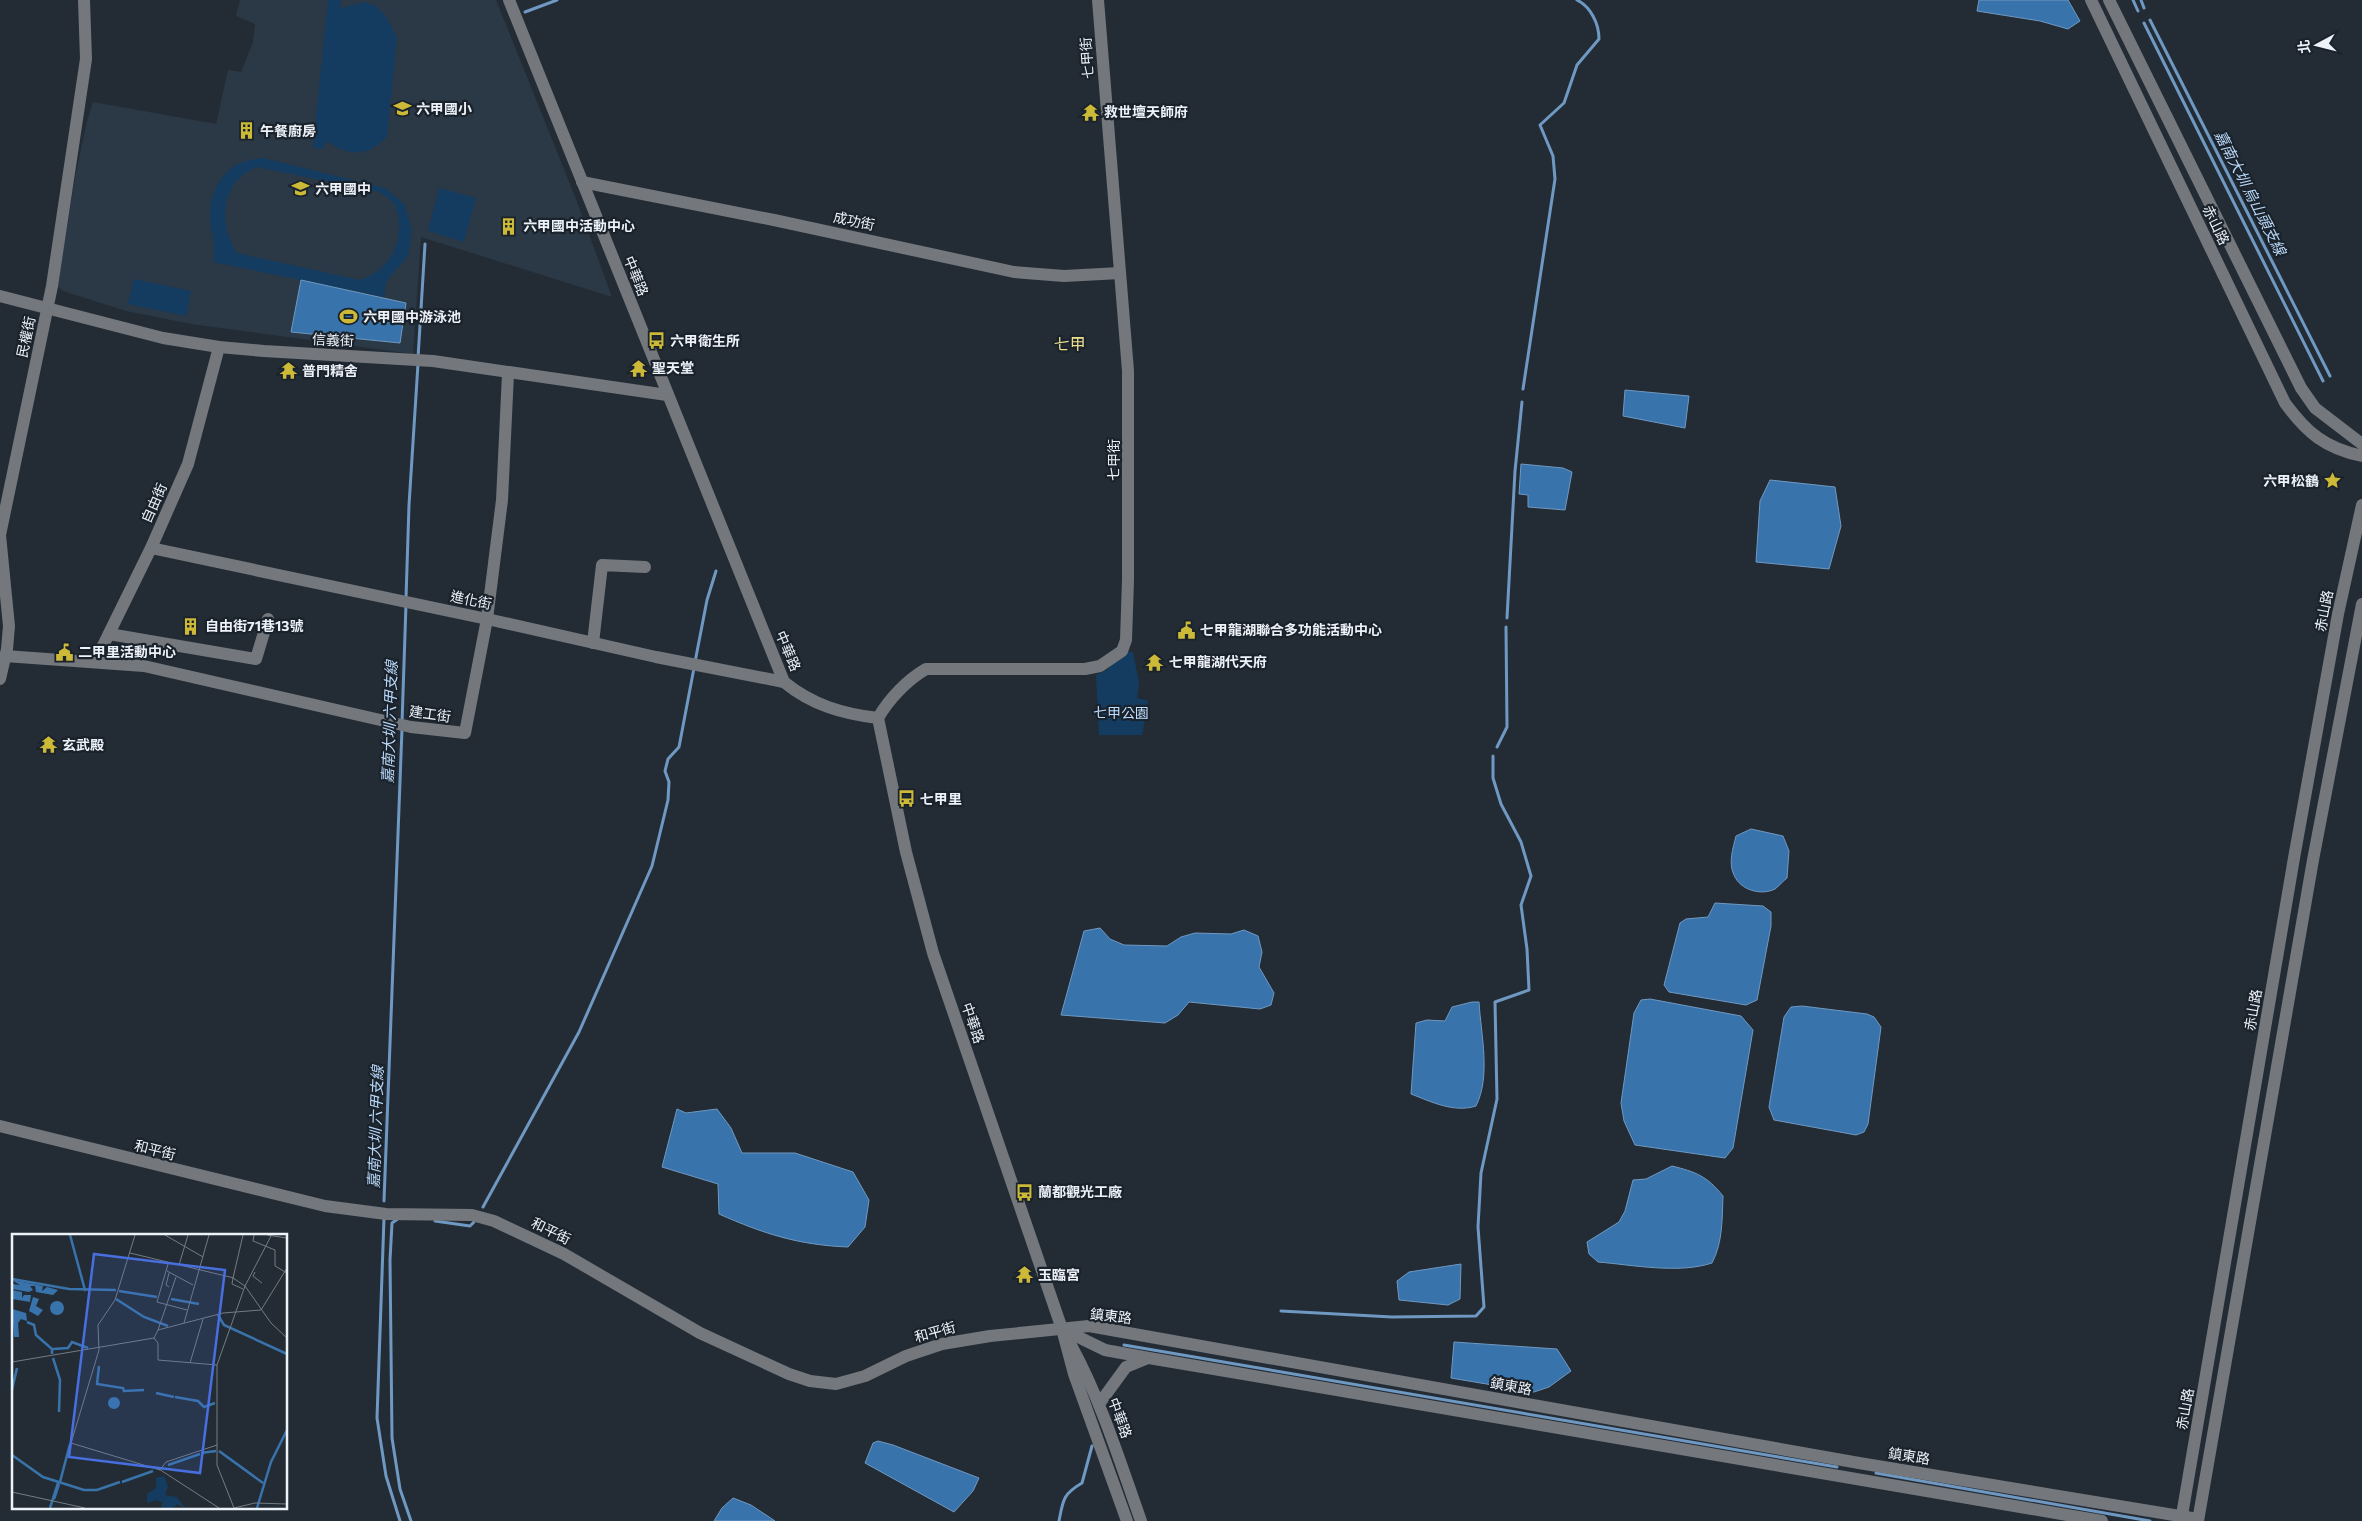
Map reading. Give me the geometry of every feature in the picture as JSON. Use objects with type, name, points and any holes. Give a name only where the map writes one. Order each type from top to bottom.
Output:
[{"type":"street","name":"民權街","points":[[0,679],[7,649],[9,626],[0,535],[47,308],[86,59],[84,0]]},
{"type":"street","name":"中華路","points":[[509,0],[784,682],[801,696],[816,704],[854,715],[878,718],[906,852],[933,953],[1062,1329],[1074,1374],[1127,1521]]},
{"type":"street","name":"七甲街","points":[[878,718],[886,704],[916,675],[926,670],[1085,669],[1100,666],[1122,651],[1126,640],[1129,408],[1098,0]]},
{"type":"street","name":"赤山路","points":[[2091,0],[2285,403],[2314,437],[2335,449],[2362,456]]},
{"type":"street","name":"赤山路","points":[[2109,0],[2301,388],[2314,408],[2362,444]]},
{"type":"street","name":"成功街","points":[[582,182],[774,220],[1014,272],[1064,276],[1120,273]]},
{"type":"street","name":"信義街","points":[[0,296],[163,338],[264,351],[433,362],[667,395]]},
{"type":"street","name":"自由街","points":[[95,662],[151,548],[188,464],[219,346]]},
{"type":"street","name":"建工街","points":[[5,656],[144,666],[402,725],[465,733],[487,619],[502,500],[508,374]]},
{"type":"street","name":"赤山路","points":[[2182,1519],[2294,858],[2338,614],[2362,505]]},
{"type":"street","name":"進化街","points":[[151,548],[694,665],[784,682]]},
{"type":"street","points":[[593,643],[602,565],[645,567]]},
{"type":"street","points":[[2198,1520],[2312,860],[2362,604]]},
{"type":"street","points":[[109,634],[256,659],[268,619]]},
{"type":"street","name":"和平街","points":[[0,1126],[331,1208],[386,1214],[472,1215],[494,1221],[564,1254],[700,1333],[789,1374],[810,1381],[836,1384],[865,1376],[906,1356],[942,1344],[990,1336],[1062,1329]]},
{"type":"street","name":"鎮東路","points":[[1062,1329],[1089,1326],[1122,1331],[1859,1463],[2182,1519],[2198,1520]]},
{"type":"street","name":"中華路","points":[[1062,1329],[1085,1370],[1142,1521]]},
{"type":"street","name":"鎮東路","points":[[1062,1329],[1105,1350],[2102,1521]]},
{"type":"street","points":[[1099,1404],[1126,1367],[1149,1358]]},
{"type":"shaded area","name":"六甲國中","points":[[240,0],[496,0],[576,199],[612,297],[421,237],[413,354],[191,324],[126,311],[63,291],[57,286],[75,178],[93,102],[216,124],[228,70],[241,72],[253,42],[255,24],[236,16]]},
{"type":"shaded area","points":[[1979,0],[2068,0],[2080,21],[2068,29],[2040,21],[1977,11]]},
{"type":"shaded area","name":"六甲國中游泳池","points":[[301,280],[406,303],[400,343],[291,332]]},
{"type":"shaded area","points":[[1625,390],[1689,396],[1685,428],[1623,416]]},
{"type":"shaded area","points":[[1521,464],[1563,468],[1572,472],[1565,510],[1528,507],[1528,495],[1519,494]]},
{"type":"shaded area","points":[[1770,480],[1835,487],[1841,526],[1829,569],[1756,562],[1760,501]]},
{"type":"shaded area","points":[[1751,829],[1783,836],[1789,851],[1787,878],[1775,889],[1757,892],[1746,888],[1737,880],[1732,870],[1732,856],[1736,836]]},
{"type":"shaded area","points":[[1715,903],[1763,906],[1771,912],[1771,926],[1757,1000],[1746,1005],[1669,992],[1664,985],[1680,923],[1686,919],[1708,917]]},
{"type":"shaded area","points":[[1100,928],[1110,939],[1124,945],[1167,946],[1181,937],[1195,933],[1231,934],[1244,930],[1258,936],[1262,952],[1259,967],[1274,993],[1271,1005],[1260,1009],[1189,1002],[1178,1015],[1165,1023],[1061,1015],[1084,931]]},
{"type":"shaded area","points":[[1650,999],[1741,1016],[1753,1030],[1733,1148],[1725,1158],[1635,1145],[1624,1121],[1621,1103],[1634,1013],[1641,1000]]},
{"type":"shaded area","points":[[1479,1002],[1484,1055],[1483,1082],[1476,1106],[1468,1108],[1451,1107],[1411,1094],[1416,1023],[1427,1020],[1445,1021],[1452,1007]]},
{"type":"shaded area","points":[[1802,1006],[1867,1014],[1874,1017],[1881,1027],[1868,1124],[1864,1132],[1856,1135],[1774,1120],[1769,1107],[1784,1017],[1791,1007]]},
{"type":"shaded area","points":[[677,1109],[686,1113],[717,1109],[731,1128],[742,1153],[795,1153],[853,1172],[869,1200],[865,1227],[848,1247],[830,1246],[798,1241],[767,1233],[719,1214],[718,1184],[662,1167]]},
{"type":"shaded area","points":[[1672,1166],[1688,1170],[1706,1179],[1723,1196],[1720,1239],[1712,1263],[1685,1268],[1671,1268],[1598,1262],[1589,1254],[1587,1242],[1619,1222],[1625,1211],[1633,1180],[1646,1179]]},
{"type":"shaded area","points":[[1461,1264],[1460,1299],[1448,1305],[1399,1300],[1397,1281],[1409,1272]]},
{"type":"shaded area","points":[[1454,1342],[1557,1349],[1571,1371],[1549,1387],[1534,1392],[1451,1378]]},
{"type":"shaded area","points":[[878,1441],[979,1478],[973,1491],[954,1512],[865,1463],[873,1443]]},
{"type":"shaded area","points":[[733,1498],[751,1505],[775,1521],[714,1521],[722,1508]]},
{"type":"green space","points":[[328,0],[341,0],[340,8],[365,2],[376,6],[385,15],[397,37],[387,137],[372,149],[365,151],[350,152],[325,141],[323,149],[313,148]]},
{"type":"green space","points":[[263,158],[385,188],[404,204],[412,230],[408,256],[386,282],[384,297],[213,262],[214,249],[210,209],[217,186],[233,167],[243,162]],"holes":[[[257,167],[379,192],[394,204],[398,214],[399,233],[390,259],[377,271],[360,280],[237,253],[227,229],[225,217],[229,193],[245,174]]]},
{"type":"green space","points":[[439,188],[476,198],[464,242],[428,231]]},
{"type":"green space","points":[[134,279],[191,291],[186,316],[128,304]]},
{"type":"green space","name":"七甲公園","points":[[1122,651],[1133,652],[1139,683],[1137,698],[1148,701],[1142,735],[1099,735],[1096,675],[1107,670]]},
{"type":"waterway","name":"嘉南大圳 六甲支線","points":[[525,12],[557,0]]},
{"type":"waterway","points":[[1523,389],[1555,179],[1553,156],[1540,125],[1564,103],[1577,65],[1599,39],[1598,28],[1593,16],[1577,0]]},
{"type":"waterway","points":[[2133,0],[2138,11]]},
{"type":"waterway","name":"嘉南大圳 烏山頭支線","points":[[2141,0],[2144,8]]},
{"type":"waterway","name":"嘉南大圳 烏山頭支線","points":[[2150,20],[2330,376]]},
{"type":"waterway","points":[[2144,23],[2323,381]]},
{"type":"waterway","name":"嘉南大圳 六甲支線","points":[[418,358],[425,244]]},
{"type":"waterway","name":"嘉南大圳 六甲支線","points":[[406,598],[409,505],[418,364]]},
{"type":"waterway","points":[[1507,618],[1515,471],[1522,402]]},
{"type":"waterway","points":[[695,662],[707,600],[716,571]]},
{"type":"waterway","name":"嘉南大圳 六甲支線","points":[[402,723],[406,604]]},
{"type":"waterway","points":[[1497,747],[1507,727],[1506,627]]},
{"type":"waterway","points":[[483,1207],[579,1032],[652,866],[668,800],[669,782],[665,771],[668,759],[679,747],[694,668]]},
{"type":"waterway","name":"嘉南大圳 六甲支線","points":[[384,1201],[402,729]]},
{"type":"waterway","points":[[1281,1311],[1392,1317],[1476,1316],[1484,1307],[1478,1227],[1481,1173],[1497,1099],[1495,1002],[1529,990],[1527,949],[1521,905],[1531,876],[1521,842],[1501,804],[1493,778],[1493,756]]},
{"type":"waterway","name":"嘉南大圳 六甲支線","points":[[384,1218],[377,1418],[386,1476],[400,1521]]},
{"type":"waterway","points":[[399,1218],[392,1223],[390,1260],[392,1438],[400,1489],[411,1521]]},
{"type":"waterway","points":[[435,1221],[470,1226],[474,1222]]},
{"type":"waterway","points":[[1124,1345],[1837,1467]]},
{"type":"waterway","points":[[1059,1521],[1067,1494],[1082,1483],[1092,1446]]},
{"type":"waterway","points":[[1876,1473],[2150,1521]]},
{"type":"place","name":"六甲國小","points":[[402,109]]},
{"type":"place","name":"救世壇天師府","points":[[1090,112]]},
{"type":"place","name":"午餐廚房","points":[[246,131]]},
{"type":"place","name":"六甲國中","points":[[301,189]]},
{"type":"place","name":"六甲國中活動中心","points":[[509,226]]},
{"type":"place","name":"六甲國中游泳池","points":[[349,317]]},
{"type":"place","name":"六甲衛生所","points":[[656,341]]},
{"type":"place","name":"聖天堂","points":[[638,368]]},
{"type":"place","name":"普門精舍","points":[[288,371]]},
{"type":"place","name":"六甲松鶴","points":[[2333,481]]},
{"type":"place","name":"自由街71巷13號","points":[[191,626]]},
{"type":"place","name":"七甲龍湖聯合多功能活動中心","points":[[1186,630]]},
{"type":"place","name":"二甲里活動中心","points":[[64,652]]},
{"type":"place","name":"七甲龍湖代天府","points":[[1155,662]]},
{"type":"place","name":"玄武殿","points":[[48,745]]},
{"type":"place","name":"七甲里","points":[[906,799]]},
{"type":"place","name":"蘭都觀光工廠","points":[[1024,1192]]},
{"type":"place","name":"玉臨宮","points":[[1024,1275]]},
{"type":"district","name":"七甲","points":[[1070,344]]}]
